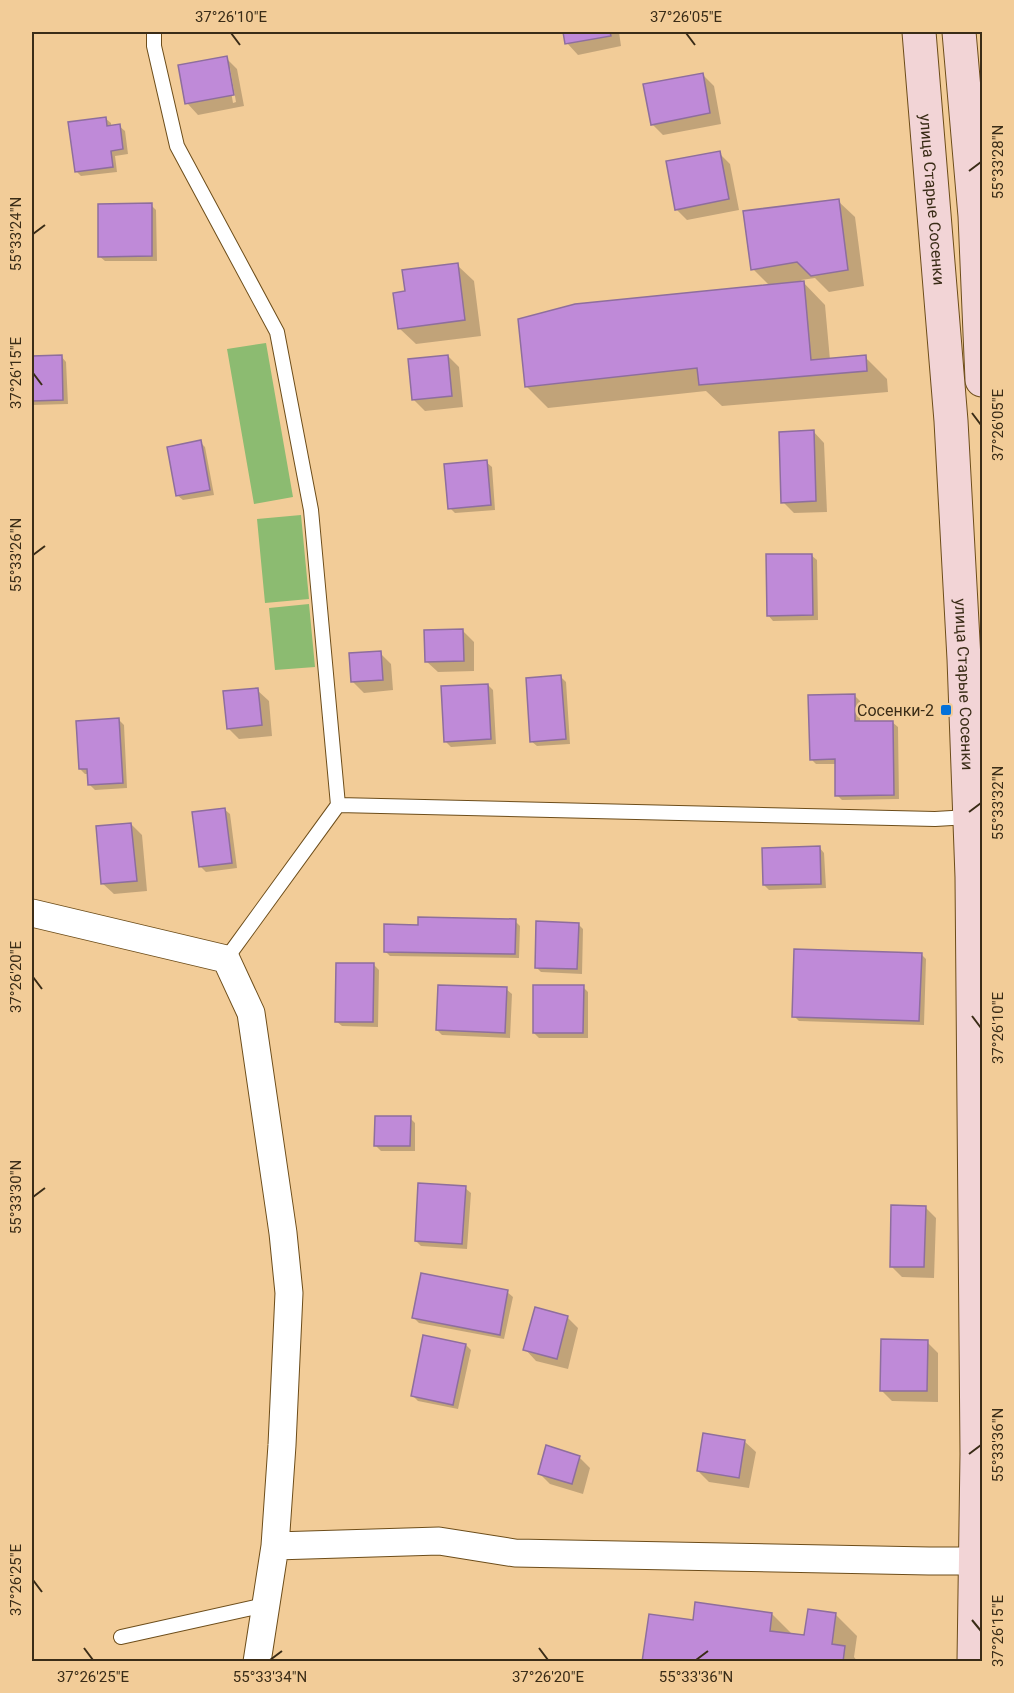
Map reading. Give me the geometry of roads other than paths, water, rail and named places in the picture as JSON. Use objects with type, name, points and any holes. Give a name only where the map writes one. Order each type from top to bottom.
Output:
[{"type":"main road","name":"улица Старые Сосенки","points":[[919,32],[951,421],[964,659],[973,971],[980,1561],[974,1662]]},
{"type":"main road","points":[[959,32],[979,213],[982,380]]},
{"type":"street","points":[[32,913],[226,959],[251,1013],[283,1233],[288,1283],[282,1445],[275,1546],[257,1662]]},
{"type":"street","points":[[275,1546],[439,1541],[515,1552],[929,1562],[980,1561]]},
{"type":"lane","points":[[154,32],[154,46],[177,146],[278,332],[311,510],[338,805],[226,959]]},
{"type":"lane","points":[[338,805],[923,819],[969,817]]},
{"type":"lane","points":[[121,1637],[265,1605]]},
{"type":"place","name":"Сосенки-2","points":[[946,710]]}]
